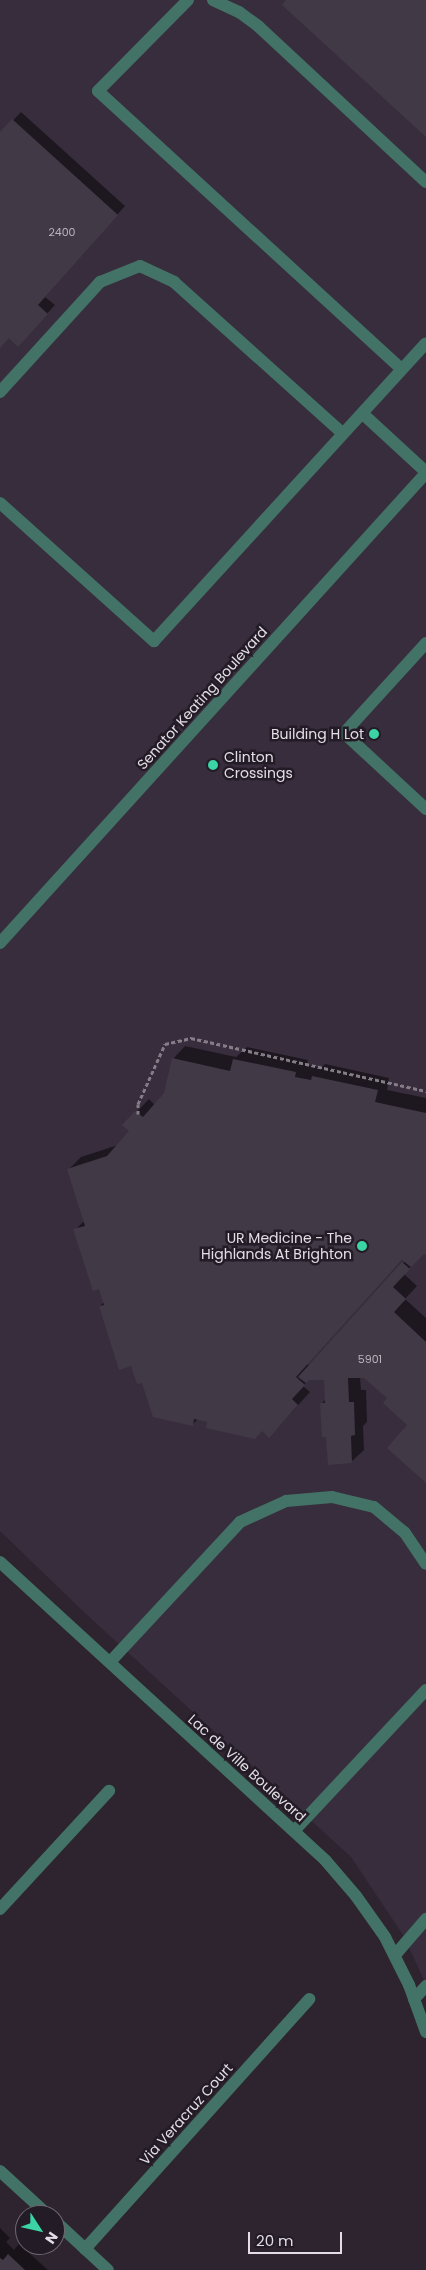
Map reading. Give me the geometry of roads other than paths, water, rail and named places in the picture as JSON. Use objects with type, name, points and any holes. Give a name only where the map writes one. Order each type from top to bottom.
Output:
[{"type":"street","points":[[188,0],[98,91],[401,369]]},
{"type":"street","points":[[213,0],[239,12],[258,26],[426,182]]},
{"type":"street","points":[[0,392],[100,282],[140,266],[174,282],[342,433]]},
{"type":"street","points":[[0,503],[154,641],[426,343]]},
{"type":"street","points":[[362,414],[426,472]]},
{"type":"street","name":"Senator Keating Boulevard","points":[[0,943],[426,472]]},
{"type":"street","points":[[426,642],[344,733],[426,809]]},
{"type":"street","points":[[110,1662],[240,1522],[286,1501],[332,1497],[374,1507],[405,1533],[426,1564]]},
{"type":"street","name":"Lac de Ville Boulevard","points":[[0,1562],[326,1861],[356,1896],[395,1955],[414,1998],[426,2032]]},
{"type":"street","points":[[294,1832],[426,1690]]},
{"type":"street","points":[[0,1909],[109,1790]]},
{"type":"street","points":[[395,1955],[426,1919]]},
{"type":"street","points":[[414,1998],[426,1986]]},
{"type":"street","name":"Via Veracruz Court","points":[[85,2249],[309,1999]]},
{"type":"street","points":[[0,2171],[37,2205]]},
{"type":"street","points":[[65,2230],[108,2270]]},
{"type":"place","name":"Building H Lot","points":[[374,734]]},
{"type":"place","name":"Clinton Crossings","points":[[213,765]]},
{"type":"place","name":"UR Medicine - The Highlands At Brighton","points":[[362,1246]]}]
